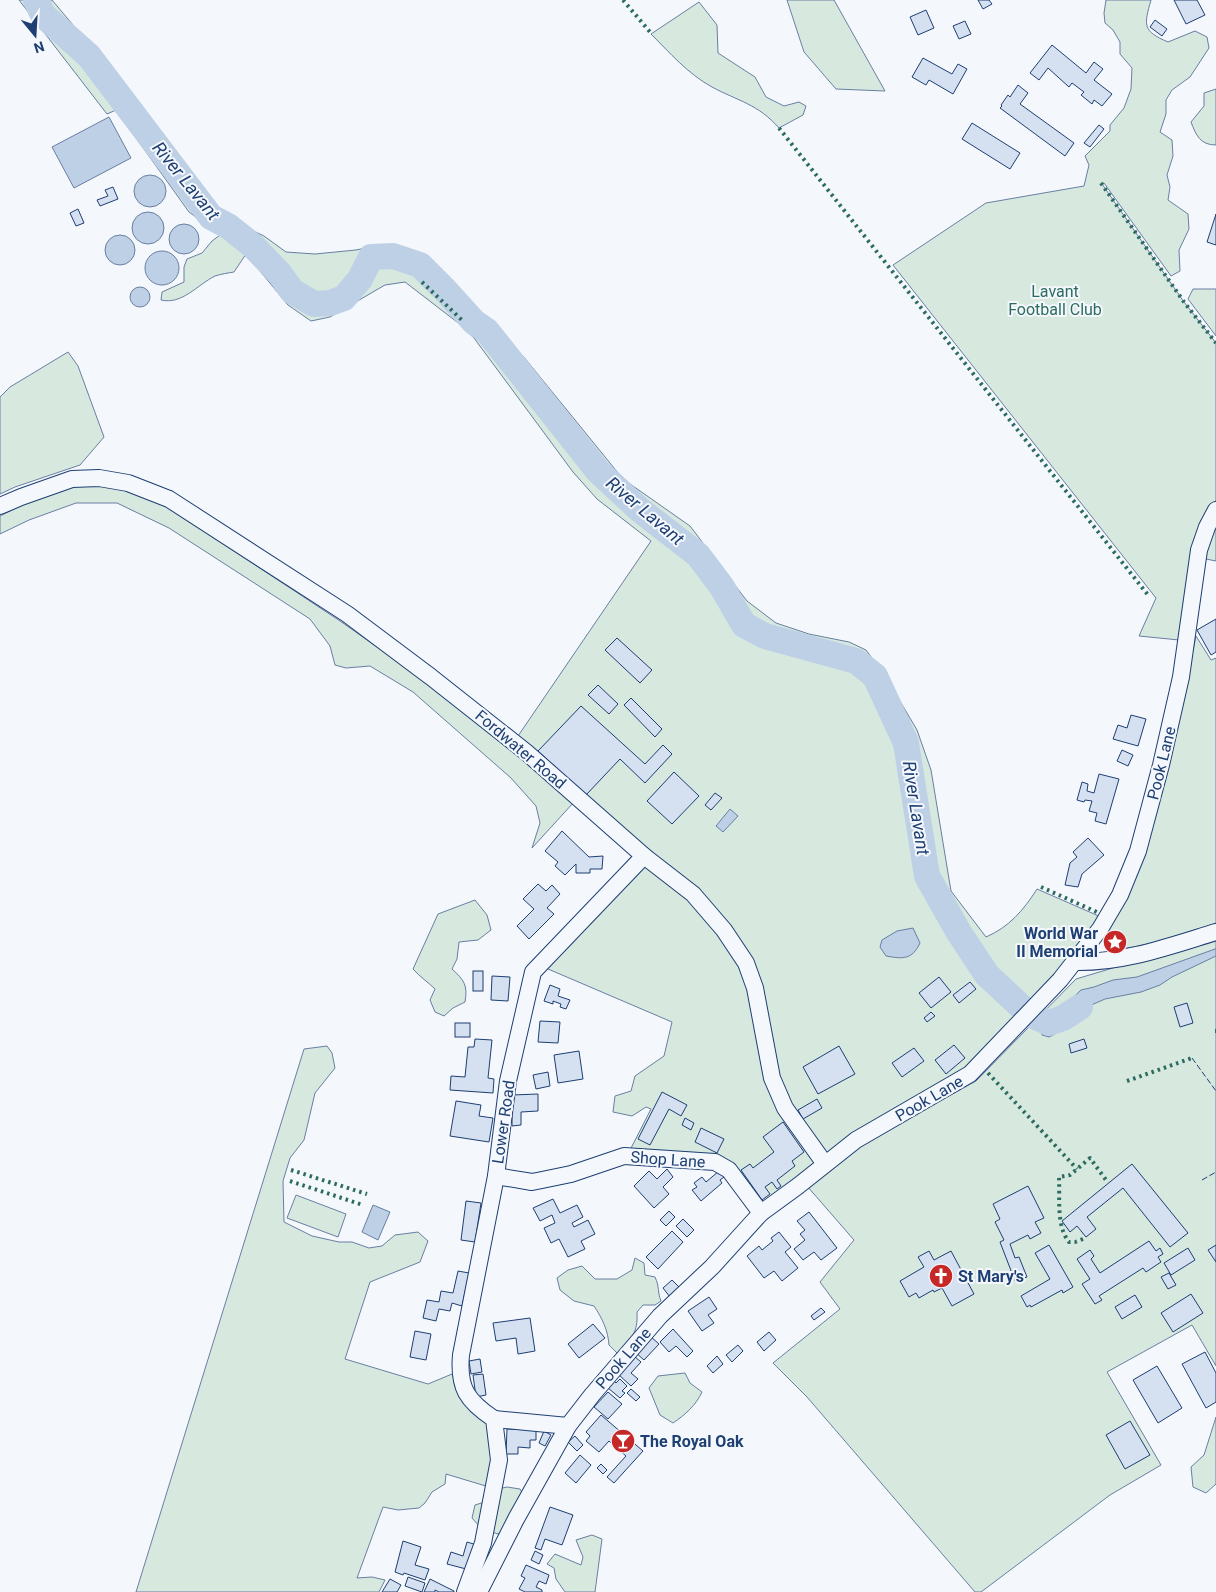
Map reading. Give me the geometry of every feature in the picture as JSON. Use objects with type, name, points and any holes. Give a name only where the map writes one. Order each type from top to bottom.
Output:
[{"type":"street","name":"Fordwater Road","points":[[0,506],[21,496],[72,479],[99,478],[128,483],[169,499],[339,609],[431,677],[526,752],[644,856],[693,894],[724,930],[746,963],[755,988],[772,1078],[785,1108],[826,1164]]},
{"type":"street","name":"Pook Lane","points":[[480,1592],[516,1519],[568,1426],[660,1316],[712,1267],[761,1213],[856,1140],[970,1074],[1038,1004],[1075,962],[1100,929],[1120,895],[1138,851],[1162,765],[1180,677],[1199,550],[1207,526],[1216,510]]},
{"type":"street","name":"Lower Road","points":[[494,1419],[477,1408],[466,1394],[460,1372],[461,1355],[496,1176],[508,1081],[533,972],[644,856]]},
{"type":"street","points":[[1075,962],[1107,961],[1216,932]]},
{"type":"street","name":"Shop Lane","points":[[496,1176],[532,1182],[571,1174],[624,1156],[715,1162],[729,1170],[761,1213]]},
{"type":"street","points":[[465,1592],[483,1543],[499,1460],[494,1419],[568,1426]]},
{"type":"green space","points":[[19,0],[52,0],[121,82],[195,183],[217,208],[239,224],[264,236],[286,252],[315,254],[370,247],[394,247],[428,263],[489,326],[523,356],[623,479],[690,526],[747,601],[776,623],[809,634],[849,642],[866,650],[887,679],[917,730],[931,770],[951,891],[986,937],[1009,923],[1037,889],[1101,917],[1073,958],[968,1071],[761,1209],[730,1169],[628,1154],[651,1109],[646,1107],[632,1116],[613,1112],[615,1096],[631,1091],[635,1076],[664,1056],[672,1022],[534,963],[635,853],[518,736],[651,541],[597,499],[573,472],[474,338],[457,322],[405,282],[385,285],[330,317],[311,321],[288,305],[246,254],[234,272],[215,276],[176,300],[161,300],[162,292],[184,282],[184,267],[187,259],[202,253],[220,235],[189,212],[116,110],[107,114]]},
{"type":"green space","points":[[787,0],[834,0],[885,91],[836,89],[804,52]]},
{"type":"green space","name":"Lavant Football Club","points":[[1106,0],[1151,0],[1146,21],[1149,30],[1153,34],[1168,42],[1195,31],[1207,37],[1209,48],[1190,77],[1172,90],[1166,100],[1166,114],[1160,132],[1172,140],[1173,156],[1167,175],[1170,187],[1168,200],[1188,214],[1189,229],[1179,250],[1180,271],[1171,276],[1104,183],[1102,184],[1184,302],[1216,343],[1216,500],[1203,524],[1179,640],[1139,636],[1156,598],[893,265],[986,203],[1084,186],[1089,165],[1085,156],[1110,131],[1110,125],[1124,108],[1131,89],[1132,68],[1120,54],[1120,42],[1113,30],[1105,23]]},
{"type":"green space","points":[[699,2],[717,25],[718,53],[755,77],[766,97],[784,106],[799,102],[806,106],[803,115],[779,128],[755,108],[703,82],[679,62],[651,34]]},
{"type":"green space","points":[[1216,89],[1216,145],[1211,145],[1199,138],[1191,122],[1204,106],[1204,93]]},
{"type":"green space","points":[[1193,289],[1216,289],[1216,336],[1188,299]]},
{"type":"green space","points":[[68,352],[78,366],[104,437],[80,465],[0,494],[0,397],[10,387]]},
{"type":"green space","points":[[96,484],[129,489],[163,504],[343,623],[428,683],[574,802],[532,848],[540,823],[536,806],[511,778],[413,692],[370,666],[346,668],[335,665],[330,646],[310,619],[169,528],[117,503],[76,503],[29,520],[0,534],[0,516],[24,504],[74,485]]},
{"type":"green space","points":[[1216,518],[1216,561],[1201,558]]},
{"type":"green space","points":[[1196,636],[1211,660],[1216,658],[1216,923],[1147,944],[1110,948],[1105,936],[1187,678]]},
{"type":"green space","points":[[475,900],[487,915],[491,930],[478,940],[459,942],[457,959],[452,969],[460,976],[464,983],[466,991],[465,1002],[453,1008],[444,1016],[435,1012],[430,1000],[435,989],[413,969],[438,914]]},
{"type":"green space","points":[[1216,937],[1216,1366],[1192,1325],[1107,1372],[1161,1465],[1110,1495],[981,1592],[975,1592],[807,1397],[773,1363],[840,1309],[820,1282],[854,1240],[807,1186],[859,1145],[976,1081],[1076,979]]},
{"type":"green space","points":[[327,1046],[332,1053],[335,1068],[315,1093],[304,1140],[290,1158],[283,1181],[284,1222],[312,1236],[339,1242],[352,1242],[369,1248],[382,1246],[395,1235],[418,1232],[428,1241],[420,1262],[370,1282],[345,1359],[428,1384],[452,1374],[458,1391],[488,1421],[493,1458],[489,1487],[446,1474],[445,1484],[432,1492],[425,1503],[419,1508],[398,1510],[383,1507],[357,1578],[372,1577],[385,1580],[379,1592],[136,1592],[304,1049]]},
{"type":"green space","points":[[296,1195],[346,1214],[338,1237],[287,1218]]},
{"type":"green space","points":[[635,1258],[644,1263],[645,1275],[655,1277],[661,1301],[655,1305],[643,1305],[637,1312],[633,1335],[617,1353],[609,1345],[604,1324],[594,1306],[574,1301],[560,1290],[557,1278],[568,1270],[582,1266],[595,1279],[617,1279],[632,1270]]},
{"type":"green space","points":[[685,1373],[690,1383],[702,1392],[690,1409],[673,1423],[660,1415],[649,1388],[658,1376]]},
{"type":"green space","points":[[1216,1417],[1216,1484],[1206,1493],[1193,1487],[1191,1467],[1204,1455]]},
{"type":"green space","points":[[507,1487],[520,1489],[524,1496],[506,1527],[498,1534],[482,1529],[472,1518],[475,1505],[488,1501],[498,1489]]},
{"type":"green space","points":[[592,1535],[602,1539],[595,1592],[565,1592],[556,1579],[554,1568],[547,1564],[555,1554],[581,1565],[583,1557],[576,1540]]},
{"type":"water","points":[[109,117],[131,158],[74,188],[52,147]]},
{"type":"water","points":[[150,175],[156,176],[161,180],[165,185],[165,197],[161,202],[156,206],[150,207],[144,206],[139,202],[135,197],[134,191],[135,185],[139,180],[144,176]]},
{"type":"water","points":[[148,212],[154,213],[159,217],[163,222],[163,234],[159,239],[154,243],[148,244],[142,243],[137,239],[133,234],[132,228],[133,222],[137,217],[142,213]]},
{"type":"water","points":[[184,224],[190,225],[198,233],[198,245],[190,253],[184,254],[178,253],[170,245],[169,239],[170,233],[178,225]]},
{"type":"water","points":[[120,235],[126,236],[134,244],[134,256],[126,264],[120,265],[114,264],[106,256],[105,250],[106,244],[114,236]]},
{"type":"water","points":[[162,251],[169,252],[174,256],[178,261],[178,275],[174,280],[169,284],[162,285],[155,284],[150,280],[146,275],[145,268],[146,261],[150,256],[155,252]]},
{"type":"water","points":[[140,287],[147,290],[150,297],[147,304],[140,307],[133,304],[130,297],[133,290]]},
{"type":"water","points":[[730,809],[738,816],[723,832],[716,826]]},
{"type":"water","points":[[913,928],[920,943],[914,953],[902,958],[886,956],[880,947],[882,940],[897,931]]},
{"type":"water","points":[[1216,949],[1216,956],[1172,977],[1160,985],[1141,992],[1105,999],[1089,1006],[1055,1034],[1049,1037],[1042,1035],[1041,1028],[1081,990],[1113,980],[1137,977]]},
{"type":"water","points":[[373,1205],[390,1212],[378,1240],[362,1232]]},
{"type":"building","points":[[978,0],[989,0],[992,4],[983,9]]},
{"type":"building","points":[[1174,0],[1197,0],[1205,15],[1186,24]]},
{"type":"building","points":[[926,10],[934,28],[918,35],[910,17]]},
{"type":"building","points":[[1155,20],[1167,29],[1162,36],[1150,27]]},
{"type":"building","points":[[965,21],[971,34],[959,39],[953,26]]},
{"type":"building","points":[[1052,45],[1086,73],[1094,62],[1103,69],[1094,80],[1112,94],[1102,106],[1094,100],[1092,104],[1081,95],[1084,92],[1072,83],[1069,87],[1048,68],[1039,80],[1030,73]]},
{"type":"building","points":[[923,58],[952,74],[958,64],[967,69],[953,94],[929,80],[926,85],[912,77]]},
{"type":"building","points":[[1018,85],[1028,93],[1020,104],[1074,143],[1065,156],[1000,108],[1008,95],[1010,97]]},
{"type":"building","points":[[972,123],[1020,153],[1010,169],[962,139]]},
{"type":"building","points":[[1099,125],[1104,129],[1090,147],[1084,143]]},
{"type":"building","points":[[113,187],[118,199],[100,206],[97,200],[108,196],[105,190]]},
{"type":"building","points":[[78,209],[84,223],[76,226],[70,213]]},
{"type":"building","points":[[1216,214],[1216,245],[1207,242]]},
{"type":"building","points":[[1216,619],[1216,652],[1211,655],[1197,630]]},
{"type":"building","points":[[617,638],[652,670],[640,683],[605,650]]},
{"type":"building","points":[[598,685],[618,704],[609,714],[588,695]]},
{"type":"building","points":[[631,698],[662,729],[655,737],[624,705]]},
{"type":"building","points":[[581,706],[645,764],[663,745],[672,754],[645,783],[620,759],[586,795],[538,751]]},
{"type":"building","points":[[1131,715],[1146,719],[1138,746],[1113,739],[1118,725],[1127,728]]},
{"type":"building","points":[[1122,750],[1133,755],[1128,766],[1117,761]]},
{"type":"building","points":[[674,772],[699,796],[672,824],[647,801]]},
{"type":"building","points":[[1099,774],[1119,779],[1106,824],[1095,821],[1097,813],[1089,811],[1092,801],[1085,800],[1084,802],[1077,800],[1082,782],[1088,784],[1087,791],[1094,793]]},
{"type":"building","points":[[715,793],[722,798],[711,810],[705,805]]},
{"type":"building","points":[[562,831],[589,857],[603,856],[602,869],[590,869],[590,873],[576,873],[576,864],[565,875],[555,866],[558,862],[545,851]]},
{"type":"building","points":[[1088,838],[1104,855],[1082,874],[1078,887],[1065,885],[1070,863],[1077,857],[1073,852]]},
{"type":"building","points":[[538,884],[546,891],[552,885],[560,894],[547,908],[554,914],[529,939],[517,926],[534,909],[523,899]]},
{"type":"building","points":[[473,971],[483,971],[483,991],[473,991]]},
{"type":"building","points":[[492,976],[510,977],[508,1001],[491,1000]]},
{"type":"building","points":[[939,977],[951,992],[931,1008],[919,993]]},
{"type":"building","points":[[970,982],[976,989],[959,1003],[953,995]]},
{"type":"building","points":[[550,985],[560,989],[558,996],[570,1000],[566,1009],[560,1007],[561,1004],[553,1001],[553,1004],[544,1001]]},
{"type":"building","points":[[1187,1003],[1193,1023],[1180,1027],[1174,1007]]},
{"type":"building","points":[[931,1012],[935,1016],[927,1022],[924,1018]]},
{"type":"building","points":[[540,1021],[560,1022],[558,1043],[538,1042]]},
{"type":"building","points":[[455,1023],[470,1023],[470,1037],[455,1037]]},
{"type":"building","points":[[475,1039],[492,1040],[488,1078],[494,1079],[493,1093],[450,1090],[451,1076],[465,1077],[468,1047],[474,1047]]},
{"type":"building","points":[[1084,1039],[1087,1048],[1071,1053],[1069,1044]]},
{"type":"building","points":[[954,1045],[965,1058],[946,1074],[935,1060]]},
{"type":"building","points":[[839,1046],[855,1074],[818,1094],[803,1067]]},
{"type":"building","points":[[914,1048],[924,1061],[902,1077],[892,1063]]},
{"type":"building","points":[[579,1051],[583,1079],[558,1083],[554,1055]]},
{"type":"building","points":[[548,1072],[550,1086],[536,1089],[533,1075]]},
{"type":"building","points":[[662,1092],[687,1105],[681,1116],[669,1109],[650,1145],[638,1139]]},
{"type":"building","points":[[538,1094],[538,1111],[521,1112],[521,1125],[512,1126],[512,1095]]},
{"type":"building","points":[[817,1099],[822,1108],[803,1119],[798,1110]]},
{"type":"building","points":[[456,1101],[481,1105],[479,1116],[493,1118],[489,1142],[450,1136]]},
{"type":"building","points":[[685,1118],[694,1123],[691,1130],[682,1125]]},
{"type":"building","points":[[783,1122],[804,1152],[792,1161],[795,1166],[777,1180],[781,1186],[777,1189],[772,1182],[765,1187],[770,1194],[762,1200],[741,1170],[750,1164],[753,1168],[774,1152],[763,1137]]},
{"type":"building","points":[[701,1128],[724,1139],[717,1153],[695,1142]]},
{"type":"building","points":[[1132,1164],[1188,1233],[1170,1247],[1123,1188],[1087,1217],[1096,1229],[1086,1237],[1077,1226],[1070,1232],[1062,1221]]},
{"type":"building","points":[[667,1169],[673,1177],[663,1187],[669,1194],[654,1208],[634,1186],[649,1171],[657,1179]]},
{"type":"building","points":[[719,1171],[724,1177],[720,1180],[722,1183],[701,1201],[692,1190],[697,1187],[694,1183],[702,1177],[706,1182]]},
{"type":"building","points":[[1028,1186],[1044,1218],[1035,1222],[1041,1233],[1030,1239],[1028,1235],[1010,1244],[1015,1258],[1019,1257],[1027,1277],[1015,1281],[1000,1242],[1004,1240],[995,1222],[1000,1219],[993,1204]]},
{"type":"building","points":[[553,1199],[560,1213],[577,1205],[583,1217],[572,1223],[574,1227],[588,1220],[595,1234],[581,1241],[585,1249],[568,1257],[559,1239],[551,1243],[544,1228],[555,1223],[552,1215],[540,1221],[533,1208]]},
{"type":"building","points":[[466,1201],[481,1203],[475,1242],[461,1240]]},
{"type":"building","points":[[669,1211],[675,1217],[666,1226],[660,1220]]},
{"type":"building","points":[[809,1212],[837,1248],[821,1260],[814,1252],[803,1260],[794,1249],[805,1240],[800,1234],[805,1230],[797,1221]]},
{"type":"building","points":[[683,1219],[694,1230],[687,1237],[676,1226]]},
{"type":"building","points":[[672,1231],[683,1242],[658,1269],[646,1257]]},
{"type":"building","points":[[779,1232],[791,1247],[785,1252],[798,1268],[782,1281],[774,1271],[764,1278],[747,1256],[759,1246],[762,1250],[773,1241],[771,1238]]},
{"type":"building","points":[[1149,1241],[1156,1251],[1160,1248],[1163,1254],[1158,1257],[1161,1262],[1146,1272],[1143,1268],[1099,1296],[1102,1300],[1095,1304],[1082,1284],[1090,1279],[1077,1259],[1090,1250],[1094,1256],[1091,1259],[1100,1273]]},
{"type":"building","points":[[1049,1245],[1073,1287],[1063,1293],[1062,1290],[1031,1307],[1030,1305],[1027,1307],[1021,1296],[1050,1279],[1035,1253]]},
{"type":"building","points":[[1216,1245],[1216,1262],[1208,1250]]},
{"type":"building","points":[[1188,1248],[1195,1260],[1171,1275],[1164,1263]]},
{"type":"building","points":[[929,1251],[934,1260],[951,1251],[974,1294],[952,1306],[942,1288],[934,1292],[933,1290],[919,1298],[916,1293],[909,1297],[900,1281],[924,1267],[918,1257]]},
{"type":"building","points":[[458,1271],[469,1273],[462,1306],[452,1303],[450,1311],[439,1309],[436,1321],[423,1318],[427,1300],[439,1302],[441,1291],[453,1293]]},
{"type":"building","points":[[1169,1273],[1176,1285],[1168,1289],[1161,1277]]},
{"type":"building","points":[[672,1280],[680,1288],[670,1297],[663,1288]]},
{"type":"building","points":[[1191,1294],[1203,1313],[1173,1332],[1161,1313]]},
{"type":"building","points":[[1135,1295],[1142,1307],[1122,1319],[1115,1307]]},
{"type":"building","points":[[709,1297],[717,1309],[708,1315],[714,1323],[702,1331],[688,1311]]},
{"type":"building","points":[[821,1308],[825,1312],[814,1320],[811,1316]]},
{"type":"building","points":[[530,1318],[535,1351],[518,1354],[516,1338],[496,1341],[493,1323]]},
{"type":"building","points":[[593,1324],[605,1338],[579,1358],[568,1344]]},
{"type":"building","points":[[673,1329],[693,1351],[687,1357],[676,1346],[669,1352],[660,1342]]},
{"type":"building","points":[[415,1331],[431,1334],[426,1360],[410,1357]]},
{"type":"building","points":[[769,1332],[776,1340],[764,1351],[757,1342]]},
{"type":"building","points":[[650,1336],[659,1344],[644,1360],[635,1352]]},
{"type":"building","points":[[738,1345],[743,1351],[732,1362],[726,1355]]},
{"type":"building","points":[[1205,1352],[1216,1373],[1216,1402],[1206,1408],[1182,1364]]},
{"type":"building","points":[[634,1356],[641,1362],[631,1373],[638,1379],[631,1386],[618,1374]]},
{"type":"building","points":[[717,1356],[723,1364],[713,1373],[707,1366]]},
{"type":"building","points":[[480,1359],[482,1372],[471,1374],[469,1361]]},
{"type":"building","points":[[1157,1366],[1182,1408],[1158,1423],[1133,1380]]},
{"type":"building","points":[[483,1374],[486,1395],[476,1397],[473,1375]]},
{"type":"building","points":[[620,1379],[627,1386],[622,1391],[625,1393],[620,1398],[608,1388],[614,1381],[616,1383]]},
{"type":"building","points":[[631,1389],[640,1397],[636,1401],[627,1393]]},
{"type":"building","points":[[608,1392],[622,1404],[608,1419],[594,1407]]},
{"type":"building","points":[[601,1415],[643,1451],[614,1483],[607,1477],[626,1456],[609,1441],[599,1452],[586,1441],[590,1436],[586,1432]]},
{"type":"building","points":[[1130,1421],[1150,1455],[1125,1469],[1106,1435]]},
{"type":"building","points":[[507,1429],[536,1430],[536,1440],[530,1440],[530,1448],[518,1447],[518,1454],[506,1454]]},
{"type":"building","points":[[544,1431],[551,1435],[545,1446],[539,1443]]},
{"type":"building","points":[[575,1436],[583,1445],[577,1451],[568,1442]]},
{"type":"building","points":[[580,1455],[591,1465],[576,1483],[565,1473]]},
{"type":"building","points":[[601,1464],[607,1470],[603,1474],[597,1468]]},
{"type":"building","points":[[550,1507],[573,1515],[562,1545],[545,1539],[541,1550],[535,1548]]},
{"type":"building","points":[[403,1541],[421,1547],[415,1565],[429,1569],[425,1580],[395,1572]]},
{"type":"building","points":[[467,1542],[477,1545],[470,1570],[447,1564],[451,1552],[463,1556]]},
{"type":"building","points":[[535,1551],[543,1555],[539,1564],[531,1560]]},
{"type":"building","points":[[526,1565],[549,1575],[546,1584],[539,1581],[536,1587],[542,1590],[542,1592],[525,1592],[519,1589],[525,1578],[521,1576]]},
{"type":"building","points":[[408,1577],[425,1583],[422,1592],[405,1586]]},
{"type":"building","points":[[390,1579],[401,1585],[397,1592],[382,1592]]},
{"type":"building","points":[[430,1579],[454,1592],[439,1592],[435,1590],[435,1592],[424,1592]]},
{"type":"waterway","name":"River Lavant","points":[[36,0],[43,15],[89,56],[211,217],[228,226],[252,245],[280,274],[292,291],[314,304],[330,303],[344,298],[360,279],[371,257],[393,256],[420,265],[474,322],[487,331],[598,471],[640,510],[698,555],[722,587],[744,625],[765,636],[856,661],[875,676],[906,743],[927,876],[958,931],[987,975],[1029,1014],[1049,1023],[1063,1018],[1080,1007]]},
{"type":"hedge","points":[[623,0],[650,32]]},
{"type":"hedge","points":[[779,128],[1148,595]]},
{"type":"hedge","points":[[1101,183],[1184,302],[1216,343]]},
{"type":"hedge","points":[[422,282],[464,322]]},
{"type":"hedge","points":[[1041,887],[1099,913]]},
{"type":"hedge","points":[[1127,1081],[1192,1058]]},
{"type":"hedge","points":[[988,1073],[1077,1169]]},
{"type":"hedge","points":[[1083,1239],[1069,1242],[1062,1228],[1060,1220],[1059,1177],[1070,1175],[1090,1158],[1106,1180]]},
{"type":"hedge","points":[[291,1170],[367,1194]]},
{"type":"hedge","points":[[290,1181],[363,1205]]},
{"type":"fence","points":[[1192,1058],[1216,1091]]},
{"type":"fence","points":[[1202,1180],[1216,1172]]},
{"type":"wall","points":[[1114,933],[1121,934],[1124,941]]},
{"type":"place","name":"World War II Memorial","points":[[1115,942]]},
{"type":"place","name":"St Mary's","points":[[941,1276]]},
{"type":"place","name":"The Royal Oak","points":[[623,1441]]}]
